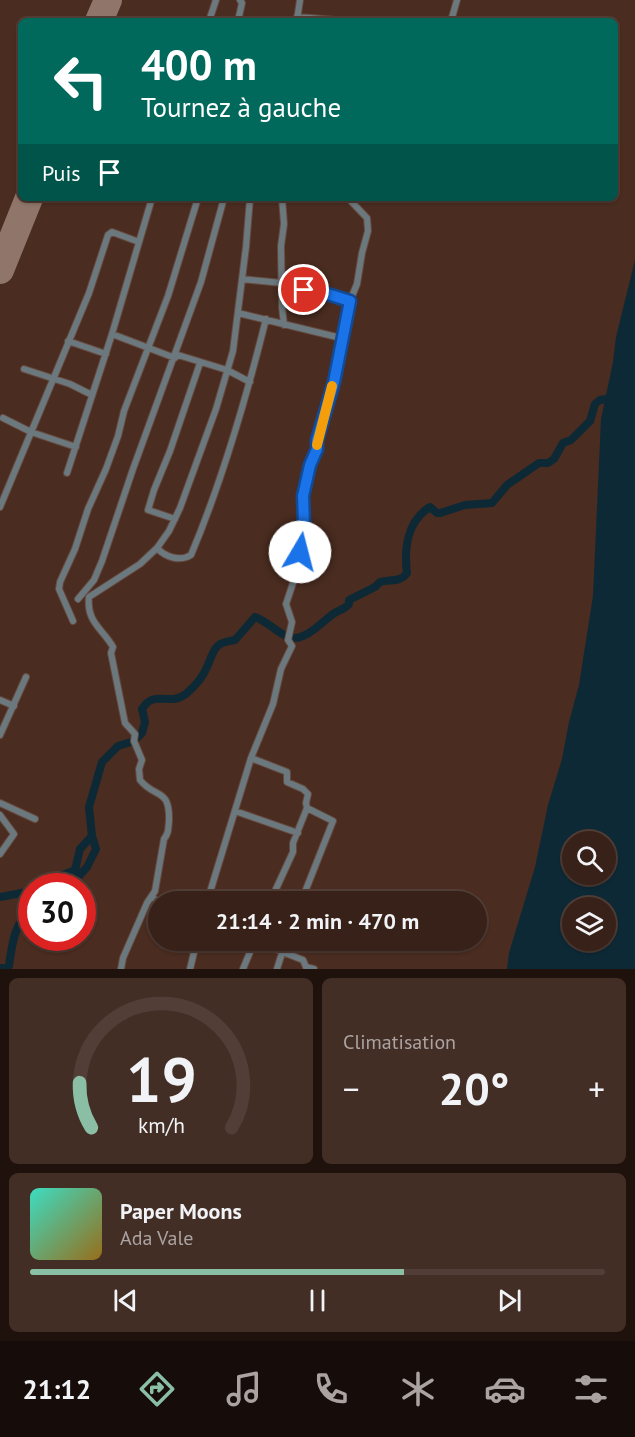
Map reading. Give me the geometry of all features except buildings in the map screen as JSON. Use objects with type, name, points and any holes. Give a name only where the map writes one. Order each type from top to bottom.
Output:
[{"type":"street","points":[[210,18],[216,0]]},
{"type":"street","points":[[239,18],[242,3],[240,0]]},
{"type":"street","points":[[297,18],[300,0]]},
{"type":"street","points":[[452,18],[457,0]]},
{"type":"street","points":[[67,473],[106,354],[151,201]]},
{"type":"street","points":[[73,621],[59,589],[60,582],[118,436],[124,411],[168,296],[197,201]]},
{"type":"street","points":[[78,599],[94,580],[102,561],[201,282],[223,201]]},
{"type":"street","points":[[155,891],[164,839],[169,833],[169,807],[164,798],[140,780],[139,769],[142,760],[134,741],[135,734],[125,723],[111,653],[113,647],[97,628],[88,608],[89,597],[140,564],[157,548],[175,519],[216,409],[233,351],[250,201]]},
{"type":"street","points":[[282,201],[284,224],[281,246],[284,325]]},
{"type":"street","points":[[210,891],[251,758],[273,704],[281,669],[292,646],[288,640],[292,622],[286,604],[290,586],[300,562],[300,540],[304,525],[303,496],[334,382],[341,338],[350,301],[357,284],[369,224],[363,212],[351,201]]},
{"type":"street","points":[[0,507],[89,293],[108,235],[112,232],[139,242]]},
{"type":"street","points":[[242,279],[282,283]]},
{"type":"street","points":[[282,298],[301,290],[321,292],[350,301]]},
{"type":"street","points":[[238,313],[341,338]]},
{"type":"street","points":[[157,548],[164,555],[177,558],[186,558],[191,555],[211,505],[250,382],[266,319]]},
{"type":"street","points":[[112,334],[147,348],[162,351],[175,358]]},
{"type":"street","points":[[68,341],[106,354]]},
{"type":"street","points":[[175,358],[178,355],[227,370],[250,382]]},
{"type":"street","points":[[175,519],[148,510],[201,363]]},
{"type":"street","points":[[24,369],[70,384],[92,395]]},
{"type":"street","points":[[3,418],[31,432],[76,447]]},
{"type":"street","points":[[0,735],[26,677]]},
{"type":"street","points":[[0,700],[14,706]]},
{"type":"street","points":[[251,758],[287,772],[287,782],[307,793],[307,808],[293,843],[292,852],[275,891]]},
{"type":"street","points":[[0,803],[35,819]]},
{"type":"street","points":[[305,891],[333,821],[307,808]]},
{"type":"street","points":[[235,811],[298,833]]},
{"type":"street","points":[[0,815],[14,834],[0,854]]},
{"type":"street","points":[[121,969],[123,958],[148,904]]},
{"type":"street","points":[[189,969],[194,951]]},
{"type":"street","points":[[243,969],[250,951]]},
{"type":"street","points":[[277,969],[283,952],[303,960],[306,967],[314,969]]},
{"type":"water","points":[[635,260],[635,969],[507,969],[509,953],[535,867],[548,805],[562,759],[579,685],[593,596],[601,419],[616,337]]},
{"type":"waterway","points":[[68,873],[75,870],[80,849],[92,836],[89,807],[102,762],[118,746],[134,741],[142,733],[145,722],[142,709],[147,703],[157,699],[175,699],[187,693],[203,674],[216,648],[222,643],[235,640],[255,617],[288,637],[300,637],[346,607],[349,600],[375,587],[380,582],[401,578],[407,573],[406,555],[409,536],[422,513],[430,507],[440,513],[465,505],[492,503],[507,485],[539,463],[548,463],[554,459],[563,443],[571,440],[590,421],[595,404],[600,400],[635,395]]},
{"type":"waterway","points":[[82,873],[96,849],[92,836]]},
{"type":"waterway","points":[[0,897],[18,894]]},
{"type":"waterway","points":[[0,968],[9,966],[18,927]]},
{"type":"runway","points":[[100,18],[108,0]]},
{"type":"runway","points":[[0,270],[28,201]]},
{"type":"slow traffic","points":[[317,445],[332,386]]},
{"type":"route","points":[[300,552],[304,525],[304,488],[317,449],[317,440],[334,382],[350,301],[321,292],[304,290]]}]
